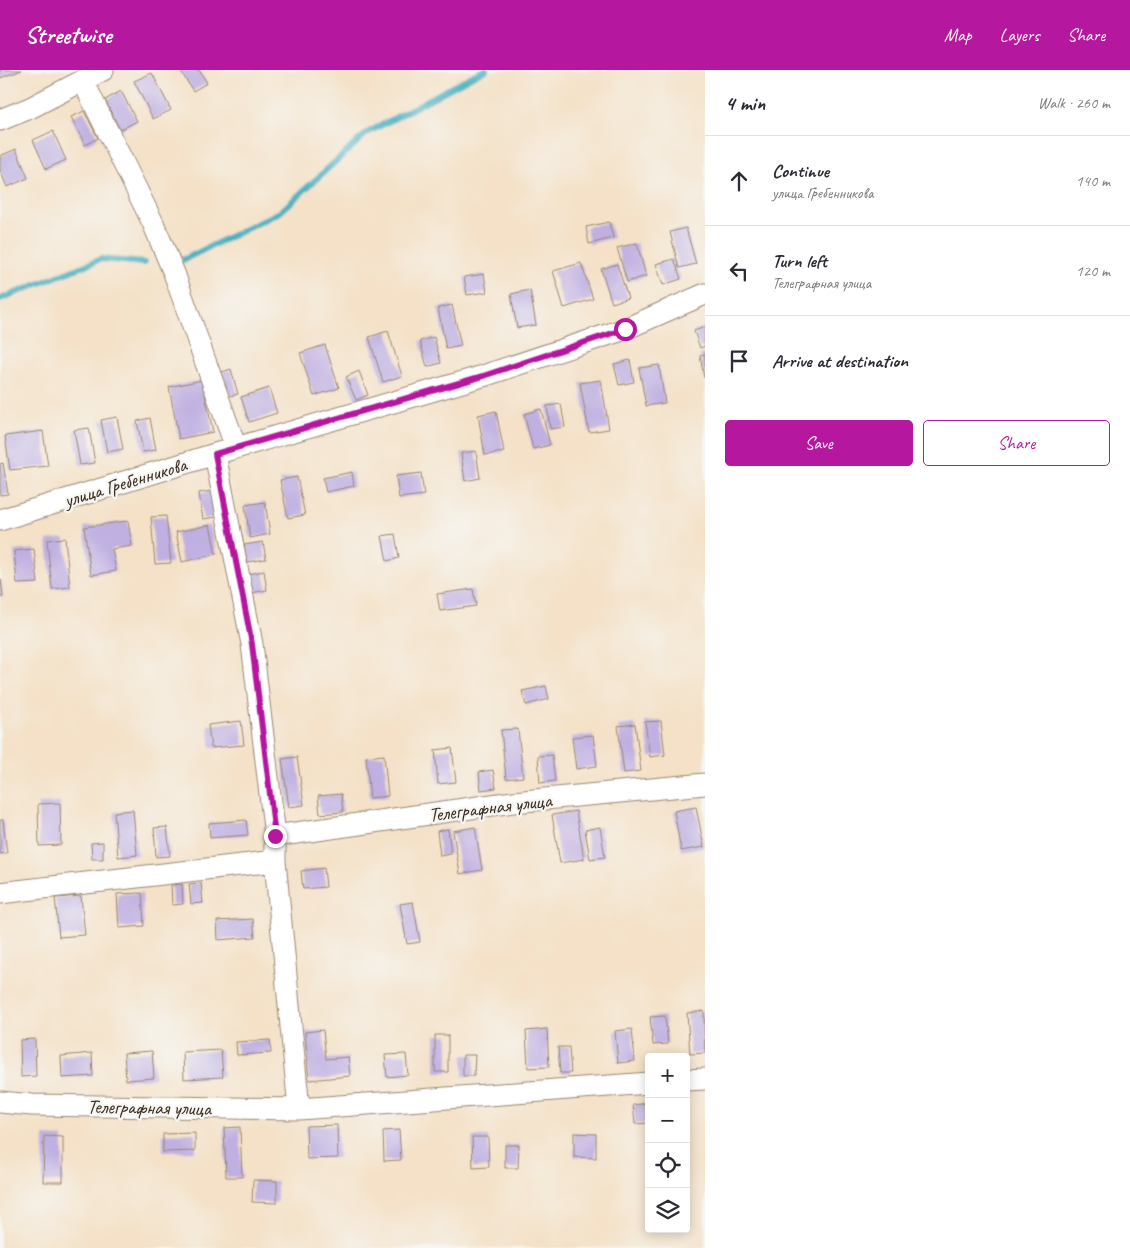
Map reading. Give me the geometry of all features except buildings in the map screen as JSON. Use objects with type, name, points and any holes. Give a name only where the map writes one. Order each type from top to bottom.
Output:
[{"type":"street","points":[[0,120],[30,108],[102,70]]},
{"type":"street","points":[[83,80],[153,223],[174,273],[236,448]]},
{"type":"street","name":"улица Гребенникова","points":[[0,520],[215,454],[483,376],[616,332],[705,294]]},
{"type":"street","points":[[215,454],[252,644],[275,836],[275,861],[299,1109]]},
{"type":"street","name":"Телеграфная улица","points":[[275,836],[513,802],[705,784]]},
{"type":"street","points":[[0,893],[275,861]]},
{"type":"street","points":[[690,1080],[705,1079]]},
{"type":"street","name":"Телеграфная улица","points":[[0,1102],[42,1106],[299,1109],[645,1083]]},
{"type":"waterway","points":[[183,260],[280,212],[367,133],[486,70]]},
{"type":"waterway","points":[[0,299],[101,259],[144,263]]},
{"type":"route","points":[[275,836],[252,644],[215,454],[483,376],[625,329]]}]
